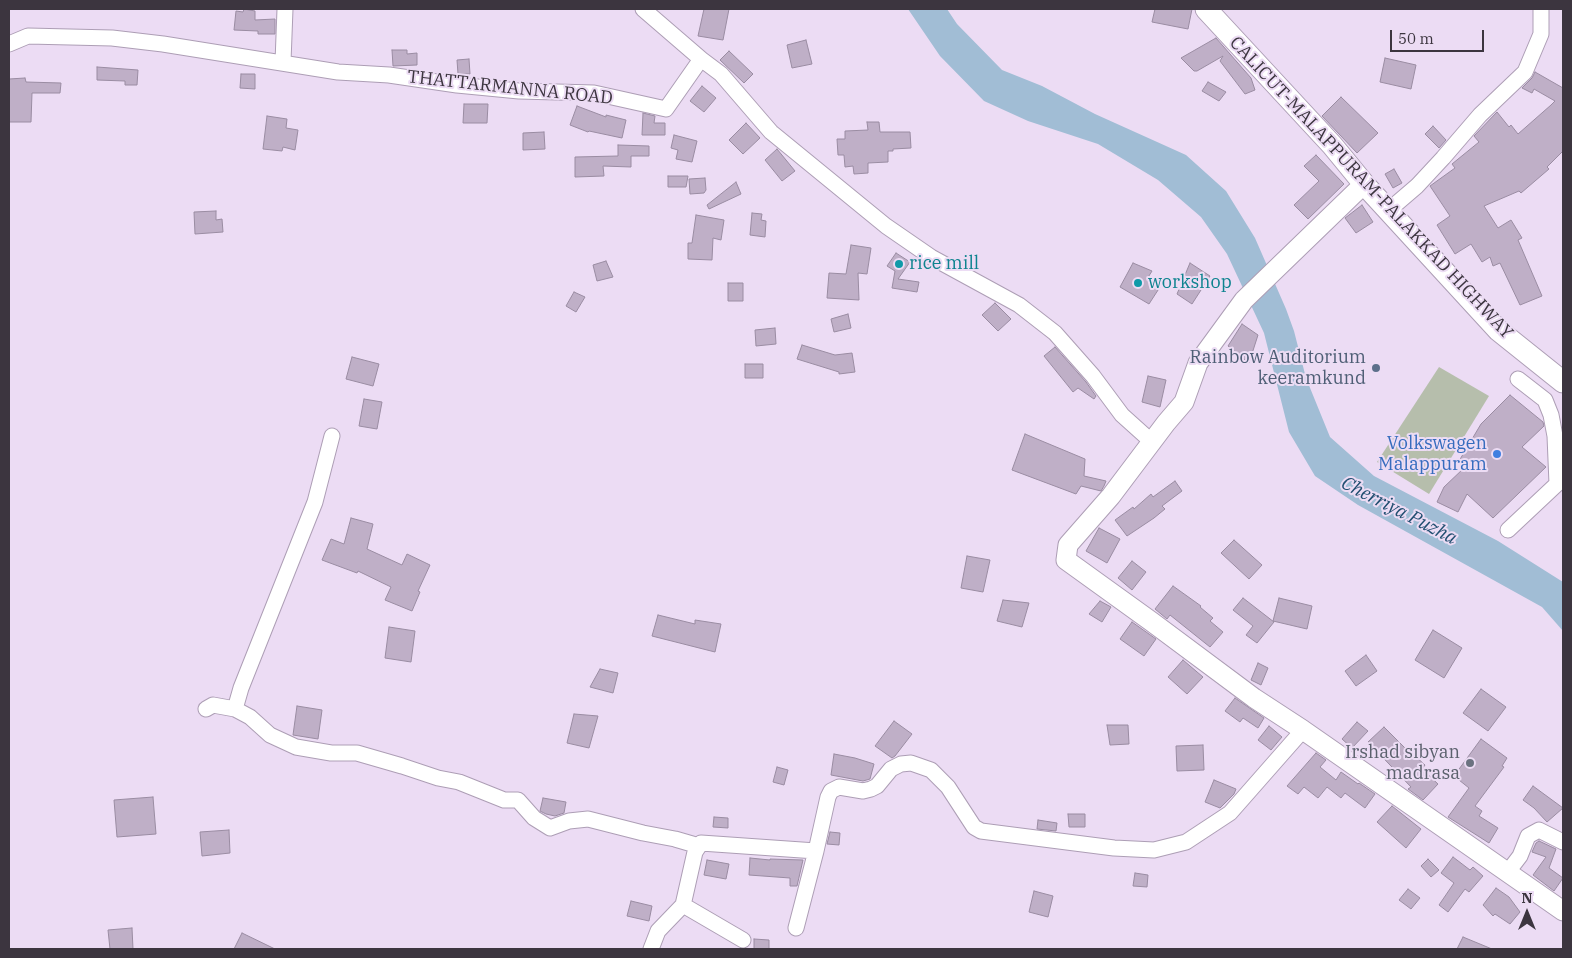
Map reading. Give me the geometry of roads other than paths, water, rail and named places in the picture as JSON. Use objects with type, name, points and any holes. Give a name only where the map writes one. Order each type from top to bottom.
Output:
[{"type":"highway","name":"CALICUT-MALAPPURAM-PALAKKAD HIGHWAY","points":[[1206,9],[1332,145],[1364,184],[1390,210],[1498,330],[1563,382]]},
{"type":"main road","points":[[1364,184],[1281,262],[1244,300],[1198,363],[1184,402],[1111,496],[1068,545],[1066,560],[1254,698],[1563,911]]},
{"type":"street","points":[[283,62],[285,9]]},
{"type":"street","points":[[643,9],[721,74],[771,132],[886,226],[931,257],[1019,305],[1055,333],[1093,376],[1122,415],[1152,442]]},
{"type":"street","points":[[1390,210],[1417,186],[1480,115],[1525,72],[1541,34],[1541,9]]},
{"type":"street","name":"THATTARMANNA ROAD","points":[[9,44],[28,36],[112,38],[283,62],[338,72],[388,75],[457,85],[519,91],[594,93],[666,110],[701,59]]},
{"type":"street","points":[[1508,530],[1557,484],[1555,436],[1551,415],[1545,400],[1518,379]]},
{"type":"street","points":[[1545,400],[1563,382]]},
{"type":"street","points":[[235,709],[240,688],[316,502],[332,436]]},
{"type":"street","points":[[206,709],[213,705],[235,709],[250,717],[270,734],[296,747],[331,753],[356,753],[438,778],[459,782],[504,800],[518,800],[534,818],[550,828],[569,821],[588,819],[699,846]]},
{"type":"street","points":[[796,928],[828,797],[831,792],[838,788],[862,791],[871,789],[877,786],[891,769],[900,764],[911,762],[931,770],[948,787],[974,827],[981,830],[1114,848],[1154,850],[1186,842],[1230,814],[1303,730]]},
{"type":"street","points":[[1507,873],[1520,856],[1528,836],[1539,830],[1563,842]]},
{"type":"street","points":[[651,949],[658,931],[683,905],[695,852],[701,843],[816,852]]},
{"type":"street","points":[[683,905],[743,940]]},
{"type":"water","name":"Cherriya Puzha","points":[[908,9],[947,9],[957,24],[1002,70],[1042,86],[1095,114],[1186,155],[1226,191],[1255,238],[1286,309],[1294,331],[1306,378],[1330,437],[1374,476],[1498,541],[1563,582],[1563,631],[1542,607],[1358,505],[1315,476],[1289,432],[1264,333],[1227,254],[1201,217],[1158,180],[1098,144],[1028,121],[984,101],[940,56]]},
{"type":"place","name":"rice mill","points":[[899,264]]},
{"type":"place","name":"workshop","points":[[1138,283]]},
{"type":"place","name":"Rainbow Auditorium keeramkund","points":[[1376,368]]},
{"type":"place","name":"Volkswagen Malappuram","points":[[1497,454]]},
{"type":"place","name":"Irshad sibyan madrasa","points":[[1470,763]]}]
